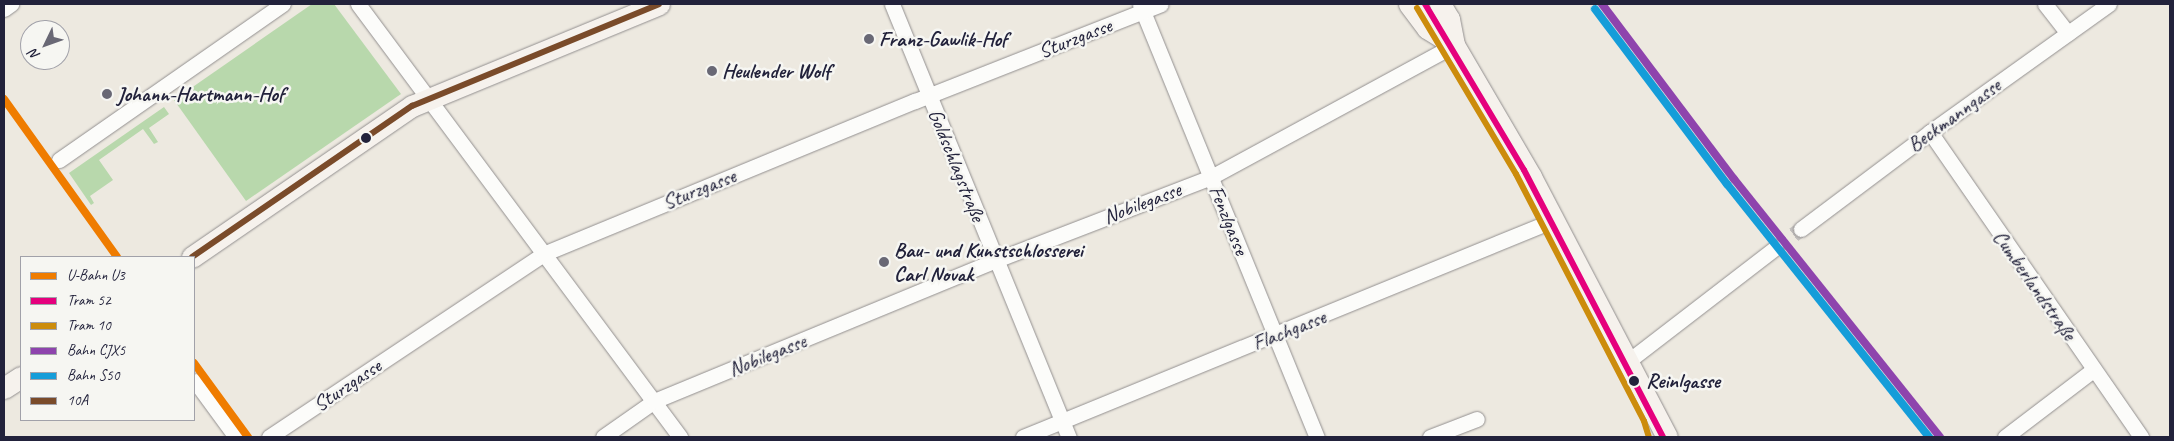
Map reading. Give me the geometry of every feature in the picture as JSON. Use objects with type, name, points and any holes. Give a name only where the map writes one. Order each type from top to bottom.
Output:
[{"type":"main road","points":[[1409,4],[1427,28],[1454,45]]},
{"type":"main road","points":[[1440,4],[1448,20],[1454,45],[1554,220],[1667,437]]},
{"type":"main road","points":[[193,256],[412,106],[652,5]]},
{"type":"main road","points":[[4,388],[20,378]]},
{"type":"street","points":[[4,9],[12,4]]},
{"type":"street","points":[[60,160],[283,4]]},
{"type":"street","points":[[358,4],[680,437]]},
{"type":"street","name":"Goldschlagstraße","points":[[892,4],[1069,437]]},
{"type":"street","name":"Sturzgasse","points":[[269,437],[543,254],[1142,7],[1162,4]]},
{"type":"street","points":[[2045,4],[2068,33]]},
{"type":"street","name":"Beckmanngasse","points":[[1801,229],[1930,132],[2109,4]]},
{"type":"street","name":"Fenzlgasse","points":[[1142,7],[1317,437]]},
{"type":"street","name":"Nobilegasse","points":[[603,437],[654,401],[996,260],[1211,177],[1454,45]]},
{"type":"street","name":"Cumberlandstraße","points":[[1930,132],[2140,437]]},
{"type":"street","name":"Flachgasse","points":[[1023,437],[1554,220]]},
{"type":"street","points":[[1627,362],[1775,248]]},
{"type":"street","points":[[2006,437],[2093,370]]},
{"type":"street","points":[[195,381],[236,437]]},
{"type":"street","points":[[1430,437],[1477,419]]},
{"type":"green space","points":[[312,4],[334,4],[401,94],[246,201],[174,100]]},
{"type":"green space","points":[[164,107],[169,114],[149,128],[158,142],[154,144],[143,129],[99,160],[113,180],[90,196],[94,203],[91,205],[69,173]]},
{"type":"tunnel","points":[[1775,248],[1801,229]]},
{"type":"metro line","name":"U3","points":[[4,99],[116,256]]},
{"type":"metro line","name":"U3","points":[[195,364],[248,437]]},
{"type":"tram line","name":"52","points":[[1425,4],[1524,170],[1663,437]]},
{"type":"tram line","name":"10","points":[[1417,8],[1516,174],[1644,421],[1649,437]]},
{"type":"rail line","name":"CJX5","points":[[1602,4],[1734,179],[1940,437]]},
{"type":"rail line","name":"S50","points":[[1595,9],[1727,184],[1929,437]]},
{"type":"transit line","name":"10A","points":[[193,256],[412,106],[659,4]]},
{"type":"place","name":"Franz-Gawlik-Hof","points":[[869,39]]},
{"type":"place","name":"Heulender Wolf","points":[[712,71]]},
{"type":"place","name":"Johann-Hartmann-Hof","points":[[107,94]]},
{"type":"place","name":"Bau- und Kunstschlosserei Carl Novak","points":[[884,262]]},
{"type":"place","name":"Reinlgasse","points":[[1634,381]]}]
